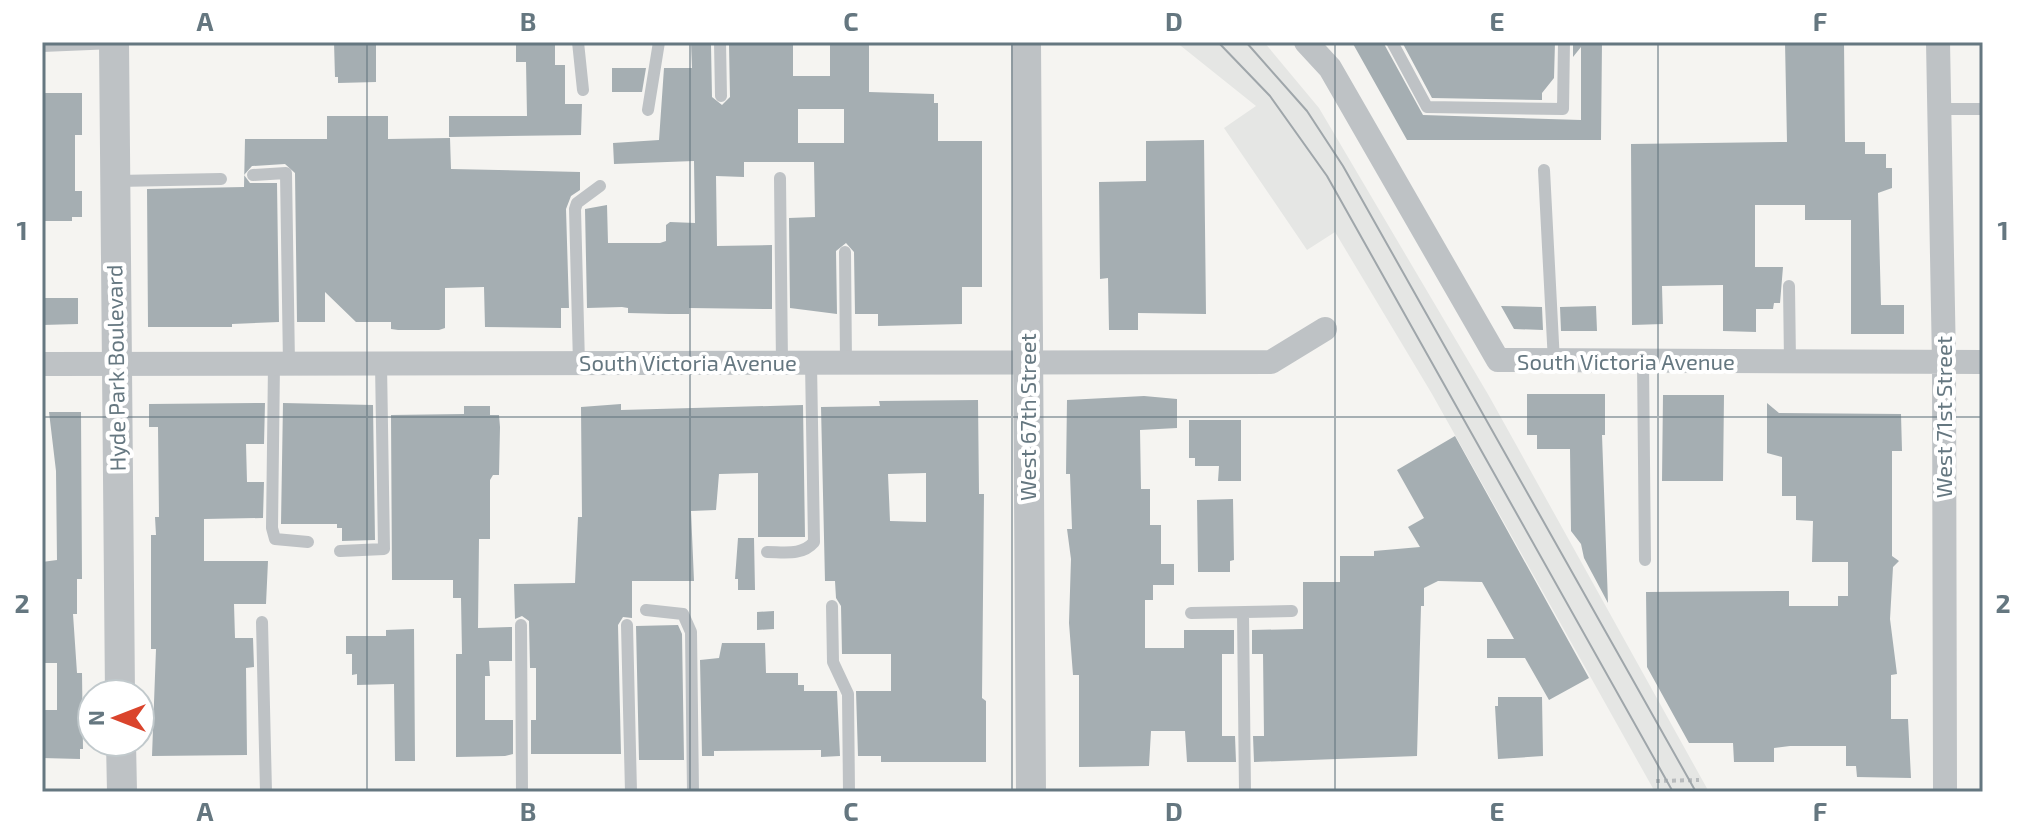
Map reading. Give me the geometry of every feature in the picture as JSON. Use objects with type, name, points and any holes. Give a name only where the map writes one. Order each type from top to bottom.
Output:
[{"type":"street","name":"West 67th Street","points":[[1026,42],[1031,792]]},
{"type":"street","name":"South Victoria Avenue","points":[[1306,42],[1330,68],[1498,360],[1983,362]]},
{"type":"street","name":"West 71st Street","points":[[1938,42],[1944,362],[1945,792]]},
{"type":"street","name":"Hyde Park Boulevard","points":[[114,43],[120,678]]},
{"type":"street","name":"South Victoria Avenue","points":[[42,364],[1271,362],[1325,329]]},
{"type":"street","points":[[121,758],[122,792]]},
{"type":"lane","points":[[578,42],[583,90]]},
{"type":"lane","points":[[648,110],[659,42]]},
{"type":"lane","points":[[720,42],[721,96]]},
{"type":"lane","points":[[1392,42],[1427,107],[1563,109],[1564,42]]},
{"type":"lane","points":[[42,46],[114,43]]},
{"type":"lane","points":[[1940,109],[1983,109]]},
{"type":"lane","points":[[1544,170],[1554,362]]},
{"type":"lane","points":[[253,175],[286,173],[282,364],[272,528],[275,539],[308,542]]},
{"type":"lane","points":[[780,178],[782,364]]},
{"type":"lane","points":[[115,181],[221,179]]},
{"type":"lane","points":[[579,364],[575,209],[577,203],[600,186]]},
{"type":"lane","points":[[845,252],[846,363]]},
{"type":"lane","points":[[1789,286],[1790,362]]},
{"type":"lane","points":[[1643,362],[1645,560]]},
{"type":"lane","points":[[767,552],[797,552],[808,549],[814,542],[811,363]]},
{"type":"lane","points":[[340,551],[384,549],[381,364]]},
{"type":"lane","points":[[832,606],[833,662],[848,694],[849,792]]},
{"type":"lane","points":[[646,610],[683,614],[691,632],[693,792]]},
{"type":"lane","points":[[1191,613],[1292,611]]},
{"type":"lane","points":[[1243,613],[1245,792]]},
{"type":"lane","points":[[262,622],[266,792]]},
{"type":"lane","points":[[521,625],[522,792]]},
{"type":"lane","points":[[627,625],[631,792]]},
{"type":"path","points":[[1656,781],[1699,780]]},
{"type":"shaded area","points":[[1176,42],[1264,42],[1319,108],[1489,396],[1709,792],[1655,792],[1432,394],[1335,232],[1307,250],[1224,128],[1256,106]]},
{"type":"building","points":[[334,42],[376,42],[376,82],[338,83],[338,77],[335,77]]},
{"type":"building","points":[[516,42],[555,42],[555,65],[565,65],[565,104],[582,104],[581,135],[449,137],[449,116],[527,116],[526,62],[516,62]]},
{"type":"building","points":[[793,42],[793,76],[830,76],[830,42],[869,42],[869,92],[934,94],[934,103],[938,103],[938,141],[982,141],[982,287],[962,287],[962,324],[878,326],[878,314],[855,314],[854,252],[846,243],[836,251],[837,314],[790,308],[789,218],[815,217],[814,162],[744,162],[744,177],[716,176],[717,246],[772,245],[772,309],[689,308],[689,314],[669,314],[628,313],[628,308],[622,307],[587,308],[585,209],[607,205],[608,243],[660,243],[666,241],[666,225],[670,222],[695,223],[694,161],[614,164],[613,143],[659,140],[664,68],[692,68],[691,43],[711,45],[712,97],[722,105],[730,97],[729,45]],"holes":[[[798,109],[844,109],[844,143],[798,143]]]},
{"type":"building","points":[[1352,42],[1383,42],[1423,115],[1581,120],[1581,47],[1573,57],[1573,42],[1602,42],[1601,140],[1407,140]]},
{"type":"building","points":[[1402,42],[1555,42],[1554,78],[1542,93],[1542,100],[1432,98]]},
{"type":"building","points":[[1785,42],[1844,42],[1845,142],[1865,142],[1865,154],[1886,154],[1886,168],[1892,168],[1892,188],[1878,193],[1881,305],[1904,305],[1904,334],[1851,334],[1851,220],[1805,220],[1805,205],[1755,205],[1755,267],[1783,267],[1780,303],[1774,303],[1773,309],[1756,309],[1756,332],[1723,331],[1723,285],[1662,286],[1663,324],[1632,325],[1631,144],[1787,142]]},
{"type":"building","points":[[612,68],[646,68],[642,92],[612,92]]},
{"type":"building","points":[[42,93],[82,93],[82,135],[75,135],[75,191],[82,191],[82,217],[72,217],[72,221],[42,221]]},
{"type":"building","points":[[327,116],[388,116],[388,139],[450,138],[451,169],[580,172],[580,190],[571,196],[566,209],[569,308],[561,308],[561,328],[485,327],[484,287],[445,288],[445,328],[439,330],[398,330],[391,329],[391,322],[356,322],[325,292],[325,322],[297,322],[295,173],[285,164],[252,166],[244,175],[245,139],[327,139]]},
{"type":"building","points":[[1204,140],[1206,314],[1138,313],[1138,330],[1109,330],[1108,278],[1100,279],[1099,182],[1146,181],[1146,141]]},
{"type":"building","points":[[244,175],[250,183],[277,183],[279,322],[232,324],[232,327],[148,327],[147,189],[244,187]]},
{"type":"building","points":[[42,298],[78,298],[78,324],[42,325]]},
{"type":"building","points":[[1501,306],[1542,307],[1543,330],[1514,329]]},
{"type":"building","points":[[1596,306],[1597,331],[1561,331],[1560,307]]},
{"type":"building","points":[[1527,394],[1605,394],[1605,435],[1602,435],[1608,603],[1584,558],[1581,544],[1571,531],[1570,449],[1537,449],[1537,435],[1527,435]]},
{"type":"building","points":[[1663,395],[1724,395],[1723,481],[1662,481]]},
{"type":"building","points":[[1144,396],[1177,399],[1177,428],[1140,430],[1141,489],[1150,489],[1150,525],[1161,525],[1161,564],[1174,564],[1174,585],[1153,585],[1153,600],[1145,600],[1145,648],[1184,648],[1184,630],[1234,630],[1234,654],[1222,654],[1222,736],[1235,736],[1236,762],[1187,762],[1185,731],[1151,731],[1149,766],[1079,767],[1079,675],[1073,675],[1069,623],[1071,559],[1067,529],[1072,529],[1070,474],[1066,474],[1067,400]]},
{"type":"building","points":[[978,400],[979,494],[984,494],[982,698],[986,701],[986,762],[881,762],[881,756],[858,756],[856,691],[891,691],[891,654],[842,654],[841,606],[836,598],[835,581],[825,581],[821,407],[880,406],[879,401]],"holes":[[[926,473],[926,522],[890,521],[888,474]]]},
{"type":"building","points":[[265,403],[264,444],[246,444],[247,482],[264,482],[263,518],[204,519],[204,561],[268,561],[266,604],[234,604],[235,638],[253,638],[254,667],[246,668],[247,755],[156,756],[156,649],[151,649],[151,535],[156,535],[155,517],[159,517],[158,427],[149,427],[149,404]]},
{"type":"building","points":[[283,403],[373,405],[375,540],[342,541],[342,528],[337,528],[337,524],[281,524]]},
{"type":"building","points":[[1767,403],[1779,413],[1901,414],[1902,451],[1892,451],[1892,556],[1899,561],[1893,567],[1890,619],[1897,674],[1891,675],[1891,719],[1908,719],[1911,778],[1857,777],[1856,766],[1846,766],[1846,746],[1774,748],[1774,762],[1734,762],[1733,743],[1689,743],[1647,667],[1646,592],[1789,591],[1789,606],[1838,606],[1838,596],[1848,596],[1848,562],[1812,562],[1813,521],[1796,520],[1796,496],[1782,496],[1782,457],[1767,453]]},
{"type":"building","points":[[621,404],[621,410],[803,405],[805,537],[758,537],[758,473],[719,474],[716,510],[691,511],[694,581],[632,581],[632,618],[623,617],[618,625],[621,754],[531,754],[531,720],[536,720],[536,668],[530,668],[529,621],[522,616],[515,619],[514,584],[575,583],[578,517],[582,517],[581,407]]},
{"type":"building","points":[[464,406],[490,406],[490,415],[499,415],[499,475],[493,475],[490,480],[490,539],[479,539],[478,628],[512,627],[512,661],[489,661],[490,676],[485,676],[485,720],[513,720],[513,754],[505,756],[456,757],[456,654],[462,654],[461,598],[453,598],[453,580],[392,580],[391,415],[464,414]]},
{"type":"building","points":[[49,412],[81,412],[82,579],[77,579],[77,614],[73,614],[77,673],[82,673],[82,678],[76,678],[76,758],[80,759],[42,758],[42,710],[57,710],[57,663],[42,663],[42,562],[57,560],[56,471]]},
{"type":"building","points":[[1189,420],[1241,420],[1241,481],[1218,481],[1219,466],[1195,466],[1195,458],[1189,458]]},
{"type":"building","points":[[1455,436],[1589,678],[1549,700],[1525,658],[1487,658],[1487,639],[1514,639],[1482,582],[1438,581],[1424,588],[1424,606],[1421,606],[1417,756],[1254,762],[1253,736],[1264,736],[1263,654],[1252,654],[1252,630],[1303,629],[1303,582],[1340,582],[1340,556],[1374,556],[1374,551],[1420,547],[1408,527],[1424,518],[1397,470]]},
{"type":"building","points":[[1233,499],[1234,560],[1230,561],[1230,572],[1198,572],[1197,500]]},
{"type":"building","points":[[738,538],[754,538],[755,590],[738,590],[738,579],[735,579]]},
{"type":"building","points":[[774,611],[774,629],[757,630],[757,612]]},
{"type":"building","points":[[678,625],[682,634],[684,760],[639,760],[636,626]]},
{"type":"building","points":[[414,629],[415,761],[395,761],[394,684],[357,685],[357,674],[352,675],[352,654],[346,654],[346,636],[386,636],[386,630]]},
{"type":"building","points":[[722,643],[765,643],[766,673],[798,673],[798,685],[804,685],[804,691],[837,691],[840,756],[821,757],[821,750],[714,751],[714,756],[702,756],[700,660],[719,658]]},
{"type":"building","points":[[1498,697],[1542,697],[1543,756],[1498,759],[1495,706],[1498,706]]},
{"type":"tram line","points":[[1218,42],[1270,96],[1327,176],[1673,792]]},
{"type":"tram line","points":[[1246,42],[1307,111],[1343,166],[1696,792]]}]
